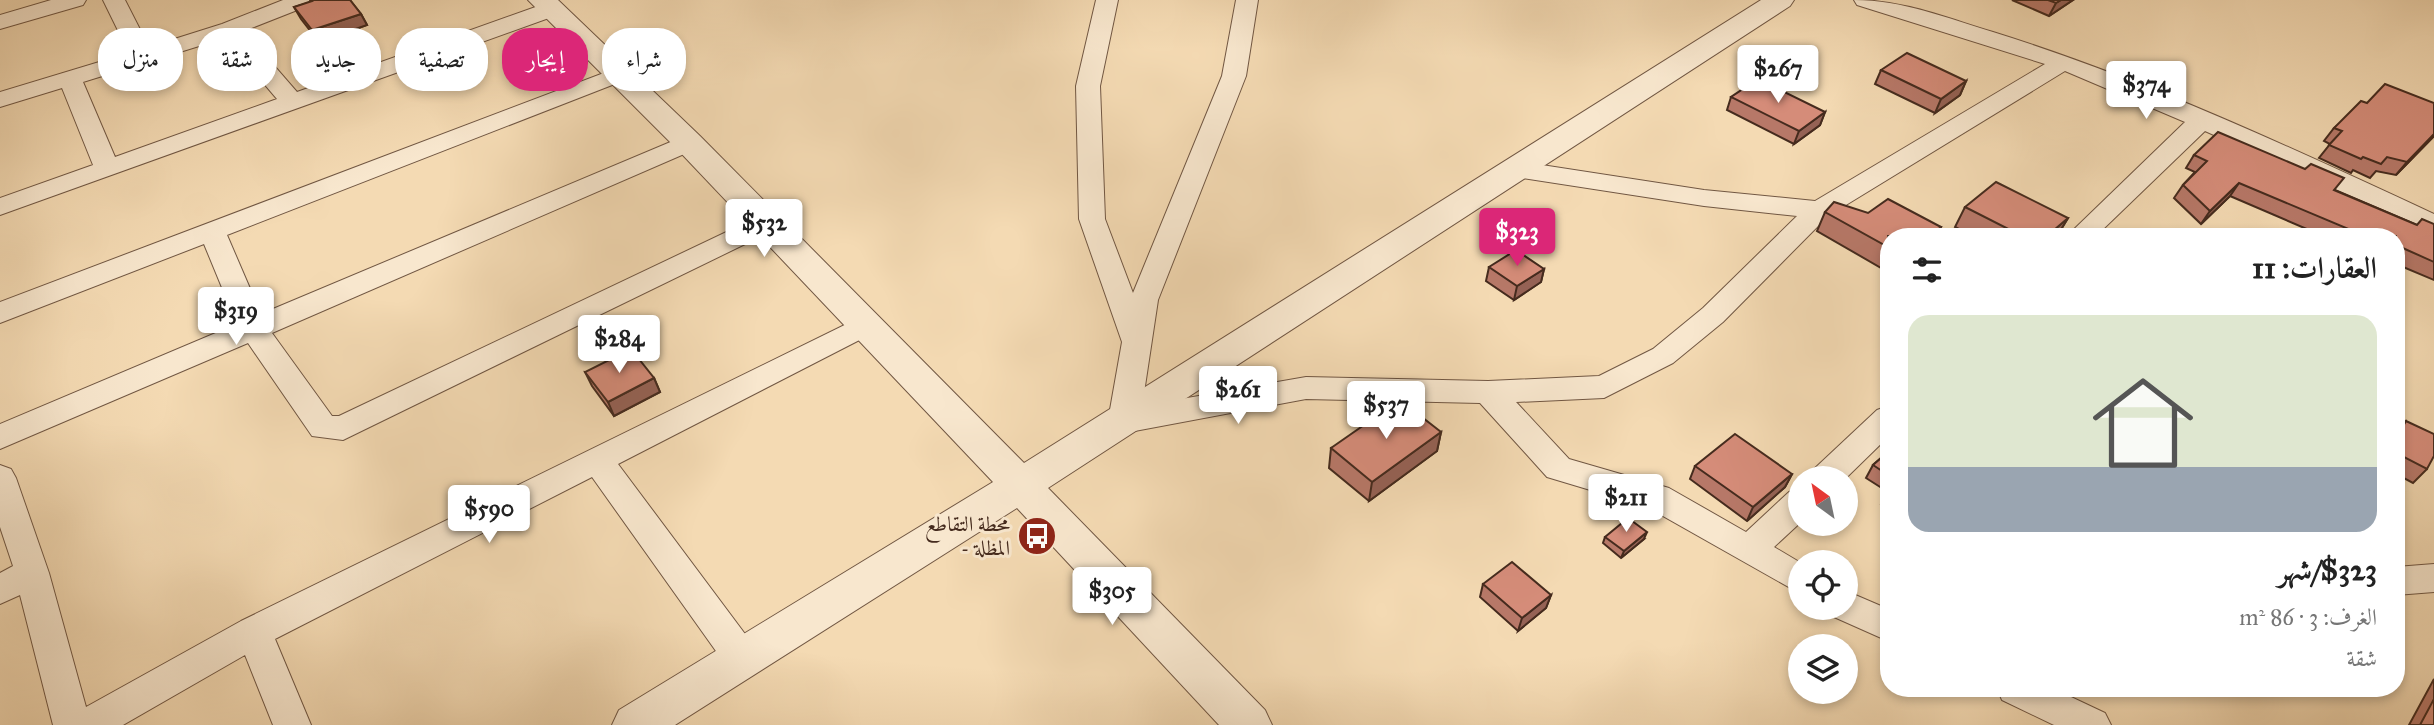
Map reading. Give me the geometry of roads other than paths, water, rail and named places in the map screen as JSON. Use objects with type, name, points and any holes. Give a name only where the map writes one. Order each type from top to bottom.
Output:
[{"type":"street","points":[[0,22],[75,0]]},
{"type":"street","points":[[114,0],[128,28]]},
{"type":"street","points":[[232,28],[302,0]]},
{"type":"street","points":[[1107,0],[1088,86],[1092,219],[1136,341]]},
{"type":"street","points":[[1124,421],[1144,300],[1234,76],[1247,0]]},
{"type":"street","points":[[635,725],[1124,421],[1780,0]]},
{"type":"street","points":[[1866,0],[2064,62],[2312,167],[2434,225]]},
{"type":"street","points":[[0,207],[293,103],[547,5],[602,60]]},
{"type":"street","points":[[1124,421],[1306,388],[1488,392],[1604,387],[1663,356],[1713,315],[1819,210],[2064,62]]},
{"type":"street","points":[[0,100],[98,71]]},
{"type":"street","points":[[70,79],[107,167]]},
{"type":"street","points":[[0,313],[602,81]]},
{"type":"street","points":[[277,84],[293,103]]},
{"type":"street","points":[[634,91],[689,143],[867,324],[1249,725]]},
{"type":"street","points":[[2088,228],[2202,120]]},
{"type":"street","points":[[0,437],[689,143]]},
{"type":"street","points":[[1516,169],[1704,198],[1819,210]]},
{"type":"street","points":[[212,232],[253,328],[324,428],[343,428],[767,223]]},
{"type":"street","points":[[89,725],[254,632],[867,324]]},
{"type":"street","points":[[1488,392],[1558,468],[1657,497],[1788,572]]},
{"type":"street","points":[[1838,466],[1880,426]]},
{"type":"street","points":[[597,460],[741,657]]},
{"type":"street","points":[[0,478],[32,573],[72,725]]},
{"type":"street","points":[[1749,550],[1788,513]]},
{"type":"street","points":[[0,589],[32,573]]},
{"type":"street","points":[[2405,580],[2434,578]]},
{"type":"street","points":[[1858,607],[1880,611]]},
{"type":"street","points":[[1858,611],[1880,622]]},
{"type":"street","points":[[254,632],[292,725]]},
{"type":"street","points":[[2034,697],[2092,725]]},
{"type":"place","name":"محطة التقاطع - المظلة","points":[[1037,536]]}]
